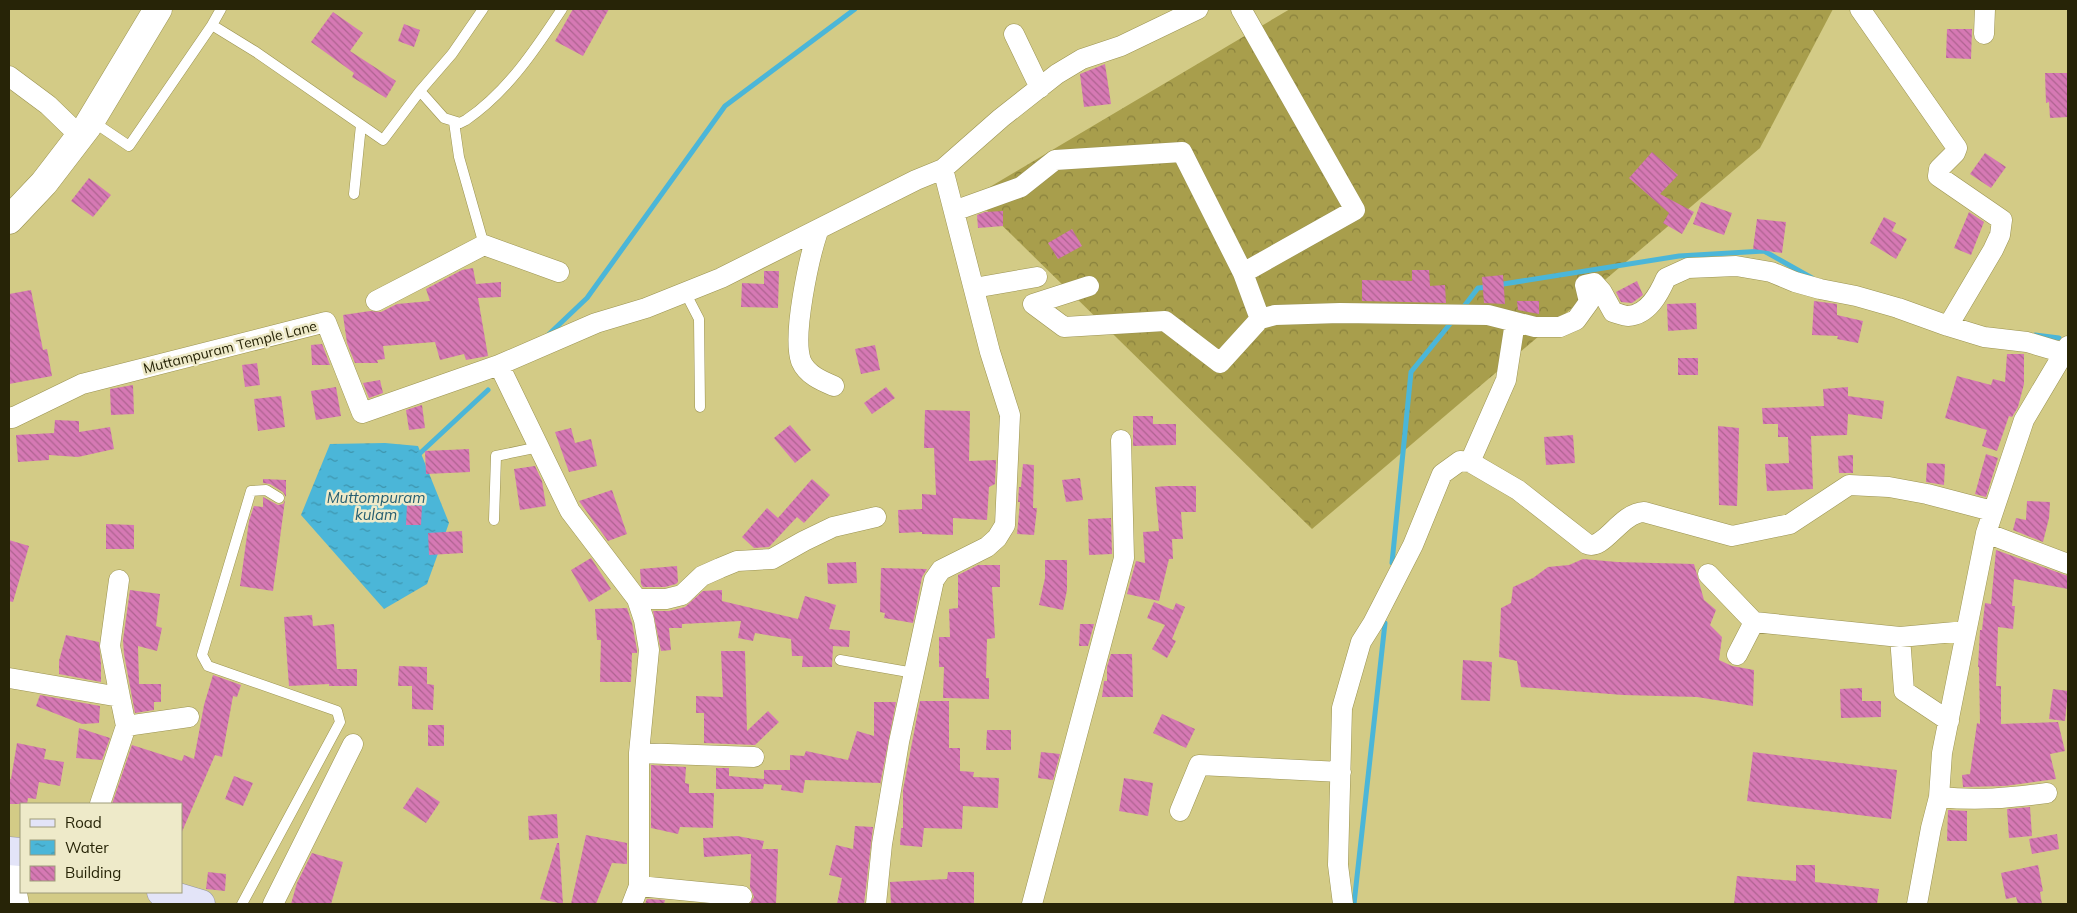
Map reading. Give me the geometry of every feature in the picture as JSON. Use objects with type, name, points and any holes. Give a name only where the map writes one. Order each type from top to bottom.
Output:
[{"type":"main road","points":[[9,220],[44,183],[86,128],[158,9]]},
{"type":"main road","points":[[164,893],[201,904]]},
{"type":"street","points":[[742,896],[636,895],[639,753],[650,650],[637,599],[570,511],[499,365],[596,323],[646,308],[757,261],[916,180],[943,169],[1001,118],[1082,59],[1121,46],[1198,9]]},
{"type":"street","points":[[1241,9],[1355,210],[1243,273]]},
{"type":"street","points":[[1860,9],[1956,147],[1955,153],[1939,169],[1938,176],[2002,220],[2000,235],[1993,250],[1948,326]]},
{"type":"street","points":[[1984,34],[1985,9]]},
{"type":"street","points":[[1014,34],[1040,88]]},
{"type":"street","points":[[9,76],[86,128]]},
{"type":"street","points":[[954,211],[1021,187],[1055,160],[1182,152],[1243,273],[1260,319]]},
{"type":"street","points":[[876,904],[883,835],[899,742],[934,580],[941,570],[992,542],[997,538],[1005,525],[1010,415],[990,352],[943,169]]},
{"type":"street","points":[[818,231],[812,250],[800,314],[801,361],[808,372],[821,381],[834,386]]},
{"type":"street","points":[[376,301],[484,245],[559,272]]},
{"type":"street","points":[[1090,286],[1032,304],[1064,328],[1165,321],[1220,363],[1260,319],[1275,315],[1340,313],[1488,315],[1535,327],[1560,327],[1576,320],[1589,302],[1585,286],[1594,283],[1602,292],[1613,312],[1628,316],[1643,312],[1658,295],[1666,278],[1688,268],[1736,266],[1772,272],[1795,282],[1898,308],[1984,337],[2027,342],[2067,352],[2024,420],[1986,533],[1942,753],[1939,797],[1931,828],[1917,904]]},
{"type":"street","points":[[974,288],[1037,277]]},
{"type":"street","name":"Muttampuram Temple Lane","points":[[9,417],[12,418],[82,384],[326,322],[362,413],[499,365]]},
{"type":"street","points":[[1470,462],[1506,380],[1515,322]]},
{"type":"street","points":[[1032,904],[1124,558],[1121,440]]},
{"type":"street","points":[[1343,904],[1338,865],[1342,708],[1361,642],[1373,623],[1413,545],[1442,474],[1460,461],[1470,462],[1518,490],[1587,544],[1593,546],[1599,544],[1629,516],[1638,512],[1732,536],[1790,524],[1849,485],[1890,487],[1927,494],[1992,511]]},
{"type":"street","points":[[637,599],[666,599],[682,596],[702,576],[737,561],[772,559],[833,527],[876,517]]},
{"type":"street","points":[[1986,533],[2068,564]]},
{"type":"street","points":[[1708,574],[1754,622],[1900,637],[1966,631]]},
{"type":"street","points":[[100,803],[126,726],[110,646],[119,580]]},
{"type":"street","points":[[1737,655],[1754,622]]},
{"type":"street","points":[[1900,637],[1904,691],[1949,721]]},
{"type":"street","points":[[9,678],[120,696]]},
{"type":"street","points":[[126,726],[189,717]]},
{"type":"street","points":[[273,904],[353,744]]},
{"type":"street","points":[[639,753],[754,757]]},
{"type":"street","points":[[1180,811],[1199,765],[1341,772]]},
{"type":"street","points":[[1939,797],[1978,800],[2003,799],[2047,793]]},
{"type":"street","points":[[19,904],[14,877],[20,856]]},
{"type":"lane","points":[[86,128],[129,146],[221,9]]},
{"type":"lane","points":[[212,25],[256,52],[383,140],[420,91],[452,54],[483,9]]},
{"type":"lane","points":[[420,91],[444,118],[460,124],[506,86],[535,49],[562,9]]},
{"type":"lane","points":[[454,122],[459,157],[484,245]]},
{"type":"lane","points":[[354,194],[361,125]]},
{"type":"lane","points":[[685,292],[699,318],[700,407]]},
{"type":"lane","points":[[494,520],[496,456],[539,447]]},
{"type":"lane","points":[[242,904],[340,722],[337,711],[208,666],[202,655],[251,491],[266,490],[279,498]]},
{"type":"lane","points":[[840,660],[914,673]]},
{"type":"green space","points":[[1290,9],[1833,9],[1760,148],[1312,529],[973,197]]},
{"type":"water","name":"Muttompuram kulam","points":[[385,443],[418,446],[449,523],[427,584],[384,609],[301,515],[330,444]]},
{"type":"building","points":[[573,9],[609,9],[583,56],[555,41]]},
{"type":"building","points":[[333,12],[363,33],[350,51],[396,81],[386,98],[352,77],[354,73],[311,42]]},
{"type":"building","points":[[404,24],[420,30],[414,47],[398,41]]},
{"type":"building","points":[[1947,29],[1972,29],[1971,59],[1946,58]]},
{"type":"building","points":[[1105,64],[1111,104],[1084,107],[1080,74]]},
{"type":"building","points":[[2045,73],[2067,73],[2068,117],[2050,118],[2049,102],[2046,103]]},
{"type":"building","points":[[1652,152],[1678,175],[1660,194],[1694,212],[1682,234],[1663,223],[1669,213],[1629,178]]},
{"type":"building","points":[[1985,153],[2006,167],[1991,188],[1970,174]]},
{"type":"building","points":[[89,178],[111,195],[93,217],[71,201]]},
{"type":"building","points":[[1701,202],[1732,213],[1724,235],[1693,224]]},
{"type":"building","points":[[1003,211],[1003,226],[978,228],[977,215],[985,212]]},
{"type":"building","points":[[1969,212],[1984,222],[1971,255],[1954,248]]},
{"type":"building","points":[[1884,217],[1896,223],[1892,231],[1907,239],[1896,259],[1870,243]]},
{"type":"building","points":[[1757,219],[1786,222],[1782,253],[1753,249]]},
{"type":"building","points":[[1072,229],[1082,246],[1058,259],[1048,243]]},
{"type":"building","points":[[473,268],[476,284],[501,282],[501,297],[478,298],[488,356],[466,360],[464,354],[440,360],[435,342],[383,346],[385,359],[377,360],[378,363],[355,363],[347,343],[343,315],[370,311],[381,312],[397,304],[430,301],[426,289],[462,270]]},
{"type":"building","points":[[1412,270],[1429,270],[1430,286],[1445,285],[1446,303],[1362,301],[1362,280],[1412,281]]},
{"type":"building","points":[[764,271],[779,271],[778,308],[741,307],[742,283],[764,284]]},
{"type":"building","points":[[1503,275],[1505,304],[1484,303],[1482,277]]},
{"type":"building","points":[[1637,281],[1643,295],[1632,303],[1621,302],[1616,292]]},
{"type":"building","points":[[31,290],[43,350],[47,349],[52,376],[9,384],[9,294]]},
{"type":"building","points":[[1517,301],[1539,301],[1539,314],[1518,310]]},
{"type":"building","points":[[1814,301],[1837,304],[1837,315],[1863,321],[1858,343],[1837,339],[1838,336],[1812,335]]},
{"type":"building","points":[[1696,303],[1697,329],[1668,331],[1667,304]]},
{"type":"building","points":[[322,344],[330,365],[312,365],[311,345]]},
{"type":"building","points":[[875,345],[880,370],[861,374],[855,349]]},
{"type":"building","points":[[2007,354],[2024,354],[2024,384],[2018,407],[2012,417],[2009,416],[1997,451],[1982,446],[1987,430],[1945,418],[1957,376],[1991,385],[1993,379],[2005,382]]},
{"type":"building","points":[[1678,358],[1698,358],[1698,375],[1678,375]]},
{"type":"building","points":[[257,363],[260,385],[245,387],[242,365]]},
{"type":"building","points":[[380,380],[383,393],[369,398],[363,383]]},
{"type":"building","points":[[133,385],[134,414],[111,415],[110,389]]},
{"type":"building","points":[[336,387],[341,416],[316,420],[311,391]]},
{"type":"building","points":[[886,387],[895,398],[872,414],[864,403]]},
{"type":"building","points":[[1848,387],[1848,396],[1884,401],[1882,419],[1848,414],[1847,435],[1811,436],[1813,489],[1767,491],[1765,464],[1789,463],[1788,437],[1778,437],[1778,424],[1763,424],[1762,408],[1824,406],[1823,389]]},
{"type":"building","points":[[281,396],[285,427],[258,431],[254,399]]},
{"type":"building","points":[[422,405],[425,428],[409,430],[406,410]]},
{"type":"building","points":[[925,410],[970,411],[969,461],[996,460],[995,484],[989,487],[987,520],[953,518],[953,535],[922,534],[922,532],[899,533],[898,510],[922,509],[922,494],[936,495],[934,448],[924,448]]},
{"type":"building","points":[[1133,416],[1153,416],[1153,424],[1176,424],[1176,445],[1133,446]]},
{"type":"building","points":[[55,420],[79,421],[79,432],[110,427],[114,449],[78,457],[49,455],[49,460],[18,462],[16,435],[54,433]]},
{"type":"building","points":[[790,425],[811,450],[795,463],[774,438]]},
{"type":"building","points":[[1718,426],[1739,428],[1737,506],[1719,505]]},
{"type":"building","points":[[571,428],[575,443],[591,439],[597,466],[569,472],[555,432]]},
{"type":"building","points":[[1573,435],[1575,463],[1546,465],[1544,437]]},
{"type":"building","points":[[469,449],[470,472],[426,474],[425,451]]},
{"type":"building","points":[[1986,454],[1998,458],[1986,497],[1975,494]]},
{"type":"building","points":[[1853,455],[1853,473],[1839,473],[1838,456]]},
{"type":"building","points":[[1927,463],[1945,464],[1944,485],[1926,482]]},
{"type":"building","points":[[1023,464],[1034,465],[1033,508],[1037,508],[1034,535],[1017,534],[1020,502],[1018,502],[1019,487],[1021,487]]},
{"type":"building","points":[[535,466],[542,481],[546,506],[520,510],[514,469]]},
{"type":"building","points":[[1080,478],[1083,500],[1066,502],[1062,480]]},
{"type":"building","points":[[263,479],[286,480],[286,497],[283,492],[270,484],[263,483]]},
{"type":"building","points":[[812,479],[830,495],[804,523],[797,517],[769,547],[754,548],[742,537],[767,508],[778,518]]},
{"type":"building","points":[[1196,486],[1196,512],[1181,512],[1183,539],[1172,539],[1173,559],[1169,559],[1159,601],[1127,594],[1136,561],[1145,563],[1143,532],[1159,531],[1155,487]]},
{"type":"building","points":[[612,490],[627,534],[608,541],[579,501]]},
{"type":"building","points":[[263,497],[278,505],[283,504],[285,500],[273,591],[240,586],[249,521],[254,506],[263,507]]},
{"type":"building","points":[[2027,501],[2050,502],[2049,518],[2043,542],[2013,530],[2016,518],[2026,520]]},
{"type":"building","points":[[407,505],[422,506],[421,525],[406,525]]},
{"type":"building","points":[[1111,518],[1112,554],[1089,555],[1088,519]]},
{"type":"building","points":[[106,524],[134,525],[134,549],[106,549]]},
{"type":"building","points":[[462,531],[463,553],[429,555],[428,533]]},
{"type":"building","points":[[9,540],[29,546],[13,602],[9,601]]},
{"type":"building","points":[[1996,550],[2068,576],[2068,589],[2014,579],[2012,606],[2015,606],[2013,629],[1998,627],[1996,686],[2001,686],[2001,724],[2058,722],[2065,751],[2050,754],[2056,779],[2005,786],[1963,787],[1962,775],[1970,774],[1977,723],[1980,724],[1978,667],[1980,630],[1982,630],[1985,603],[1991,604]]},
{"type":"building","points":[[591,558],[611,589],[589,602],[571,570]]},
{"type":"building","points":[[1583,559],[1694,564],[1704,600],[1716,610],[1710,625],[1722,637],[1719,660],[1732,666],[1754,670],[1753,706],[1697,697],[1623,695],[1521,687],[1517,661],[1499,657],[1501,608],[1511,603],[1513,587],[1533,578],[1548,567],[1569,565]]},
{"type":"building","points":[[1045,560],[1067,560],[1067,590],[1063,610],[1039,605],[1045,578]]},
{"type":"building","points":[[856,562],[857,583],[828,584],[827,563]]},
{"type":"building","points":[[978,565],[1000,565],[1000,587],[992,587],[995,638],[987,639],[986,678],[989,678],[989,699],[943,698],[944,667],[939,667],[939,637],[950,637],[949,609],[958,608],[958,575]]},
{"type":"building","points":[[677,566],[678,582],[676,584],[665,587],[643,587],[641,584],[640,569]]},
{"type":"building","points":[[881,568],[927,569],[922,577],[913,623],[884,618],[885,613],[880,612]]},
{"type":"building","points":[[130,590],[160,594],[156,626],[162,628],[157,651],[138,646],[139,684],[161,684],[161,702],[154,702],[154,710],[135,713],[123,640]]},
{"type":"building","points":[[722,590],[722,601],[798,619],[805,596],[836,605],[829,629],[850,631],[849,647],[833,646],[832,667],[802,667],[803,656],[792,656],[791,639],[755,633],[753,641],[738,638],[741,621],[682,624],[682,628],[669,628],[671,650],[661,651],[653,611],[669,611],[685,607],[703,591]]},
{"type":"building","points":[[1154,602],[1173,610],[1176,603],[1185,607],[1172,639],[1176,641],[1167,658],[1152,649],[1165,625],[1147,618]]},
{"type":"building","points":[[627,608],[637,650],[637,653],[632,653],[631,682],[600,682],[601,640],[597,640],[595,609]]},
{"type":"building","points":[[312,615],[313,626],[334,624],[337,669],[357,669],[357,686],[329,686],[329,684],[289,686],[284,617]]},
{"type":"building","points":[[1080,624],[1094,624],[1088,646],[1079,646]]},
{"type":"building","points":[[66,635],[99,642],[101,682],[59,674],[59,661]]},
{"type":"building","points":[[721,651],[745,651],[747,731],[768,711],[779,722],[755,745],[704,743],[704,713],[696,713],[696,696],[723,697]]},
{"type":"building","points":[[1111,654],[1132,654],[1133,697],[1102,697],[1104,681],[1107,681],[1107,667]]},
{"type":"building","points":[[1463,660],[1492,662],[1490,701],[1461,700]]},
{"type":"building","points":[[399,666],[427,667],[427,684],[434,685],[433,710],[412,709],[412,686],[398,686]]},
{"type":"building","points":[[213,675],[241,685],[237,697],[233,696],[222,757],[215,755],[182,832],[182,803],[112,803],[132,745],[182,761],[184,755],[194,759],[204,705]]},
{"type":"building","points":[[1862,688],[1862,701],[1881,701],[1881,717],[1841,718],[1840,689]]},
{"type":"building","points":[[2053,689],[2068,691],[2065,721],[2049,719]]},
{"type":"building","points":[[40,695],[100,706],[99,723],[82,724],[36,706]]},
{"type":"building","points":[[920,701],[949,701],[949,748],[960,748],[960,771],[974,772],[973,777],[999,778],[998,808],[963,806],[962,829],[924,828],[922,847],[900,845],[901,828],[903,828],[903,790]]},
{"type":"building","points":[[874,702],[896,702],[880,785],[880,783],[805,780],[803,793],[781,790],[782,785],[764,784],[763,789],[716,789],[716,768],[729,768],[729,776],[764,779],[764,770],[790,770],[790,755],[804,756],[806,751],[848,760],[857,731],[874,736]]},
{"type":"building","points":[[1162,714],[1195,729],[1186,748],[1153,733]]},
{"type":"building","points":[[428,725],[444,725],[444,746],[428,746]]},
{"type":"building","points":[[79,728],[110,738],[102,760],[76,758]]},
{"type":"building","points":[[987,730],[1011,730],[1011,750],[986,750]]},
{"type":"building","points":[[17,743],[46,749],[44,759],[64,762],[60,786],[39,782],[36,799],[28,798],[27,803],[9,804],[9,779],[11,779]]},
{"type":"building","points":[[1041,752],[1060,754],[1053,780],[1038,778]]},
{"type":"building","points":[[1753,752],[1897,770],[1891,819],[1747,801]]},
{"type":"building","points":[[651,765],[686,767],[685,783],[689,784],[689,793],[714,793],[713,828],[680,827],[678,834],[651,828]]},
{"type":"building","points":[[234,776],[253,783],[243,806],[225,799]]},
{"type":"building","points":[[1124,778],[1153,783],[1148,816],[1119,811]]},
{"type":"building","points":[[417,787],[440,802],[426,823],[403,808]]},
{"type":"building","points":[[2030,807],[2032,836],[2009,838],[2007,809]]},
{"type":"building","points":[[1948,810],[1967,811],[1967,841],[1947,841]]},
{"type":"building","points":[[557,814],[558,838],[529,840],[528,816]]},
{"type":"building","points":[[855,826],[873,827],[864,904],[837,904],[842,878],[829,875],[836,845],[853,849]]},
{"type":"building","points":[[2057,834],[2059,849],[2032,854],[2029,839]]},
{"type":"building","points":[[586,835],[627,843],[627,864],[612,863],[596,904],[571,904]]},
{"type":"building","points":[[737,836],[764,841],[762,849],[778,849],[776,904],[750,904],[754,897],[750,887],[751,854],[704,857],[703,838]]},
{"type":"building","points":[[557,843],[559,843],[563,904],[540,899]]},
{"type":"building","points":[[312,853],[343,862],[331,904],[291,904],[297,883]]},
{"type":"building","points":[[1796,865],[1815,865],[1815,882],[1879,889],[1877,904],[1734,904],[1737,876],[1796,881]]},
{"type":"building","points":[[2038,865],[2043,891],[2040,892],[2042,904],[2018,904],[2016,897],[2006,899],[2001,873]]},
{"type":"building","points":[[208,872],[226,874],[225,891],[206,889]]},
{"type":"building","points":[[948,872],[974,872],[974,904],[891,904],[890,882],[947,879]]},
{"type":"building","points":[[647,899],[665,900],[664,904],[645,904]]},
{"type":"waterway","points":[[547,336],[587,298],[725,106],[855,9]]},
{"type":"waterway","points":[[1497,285],[1679,256],[1764,251],[1812,278]]},
{"type":"waterway","points":[[1462,309],[1478,288],[1489,287]]},
{"type":"waterway","points":[[1392,563],[1411,372],[1454,319]]},
{"type":"waterway","points":[[2035,335],[2059,338]]},
{"type":"waterway","points":[[416,457],[488,390]]},
{"type":"waterway","points":[[1354,904],[1385,623]]}]
